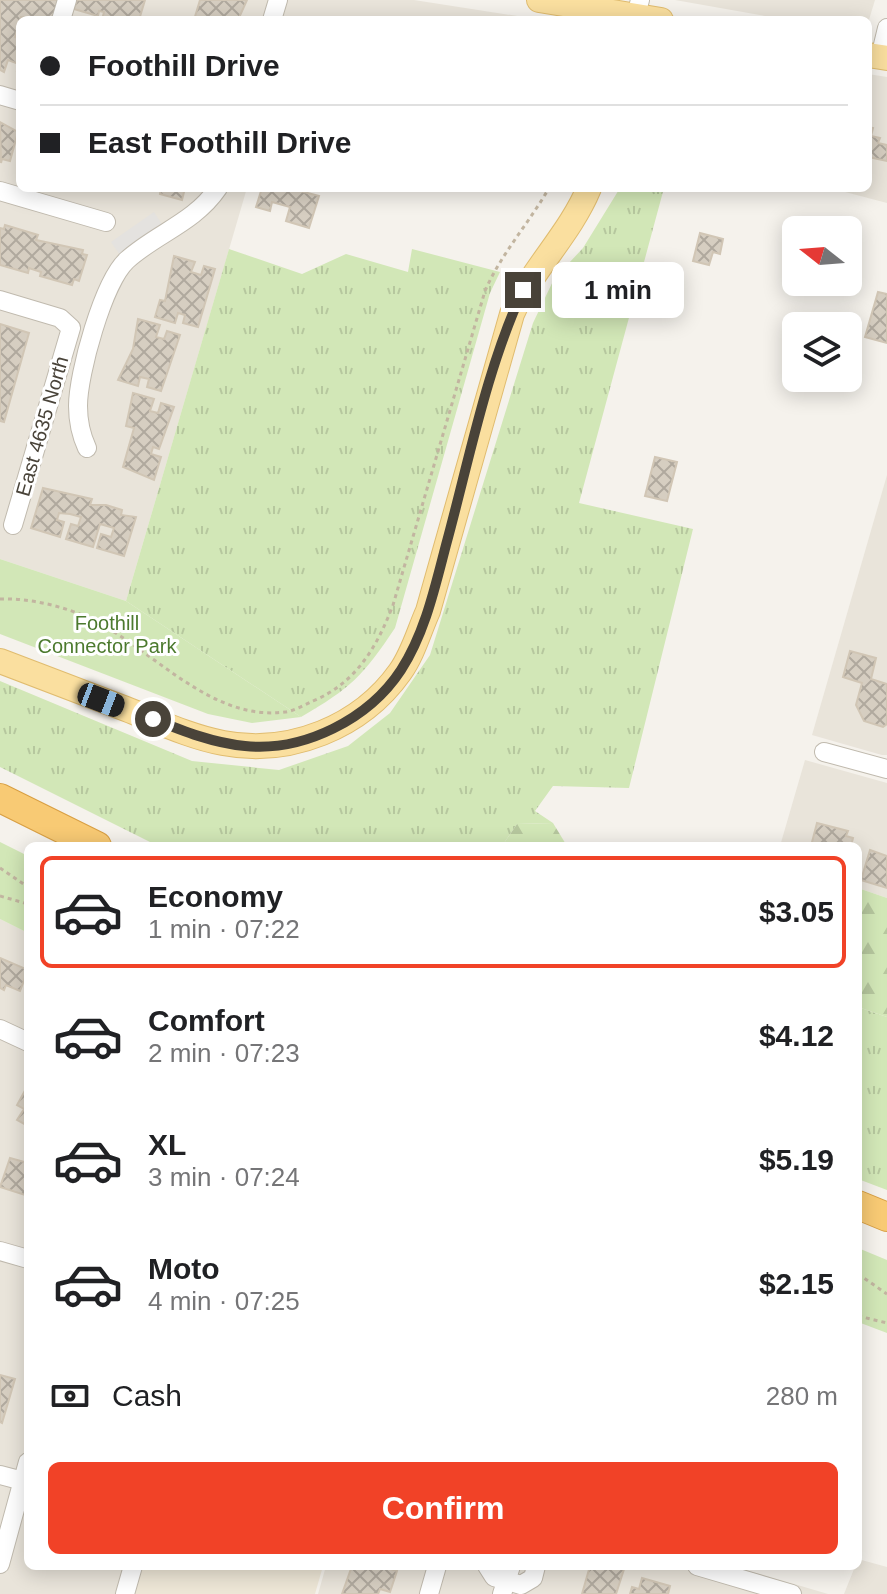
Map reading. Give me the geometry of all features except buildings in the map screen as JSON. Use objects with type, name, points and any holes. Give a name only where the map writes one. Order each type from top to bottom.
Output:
[{"type":"highway","points":[[0,798],[89,842]]},
{"type":"highway","points":[[862,1207],[887,1217]]},
{"type":"main road","points":[[539,0],[637,12]]},
{"type":"main road","points":[[0,661],[222,743],[248,747],[291,744],[343,723],[381,695],[411,651],[428,611],[512,314],[523,290],[570,225],[587,192]]},
{"type":"street","points":[[878,57],[887,28]]},
{"type":"street","points":[[0,191],[106,222]]},
{"type":"street","points":[[87,448],[79,416],[81,383],[111,283],[125,262],[197,214],[215,192]]},
{"type":"street","name":"East 4635 North","points":[[0,300],[60,318],[71,328],[13,525]]},
{"type":"street","points":[[824,752],[887,769]]},
{"type":"street","points":[[0,1029],[24,1040]]},
{"type":"street","points":[[0,1251],[24,1258]]},
{"type":"street","points":[[0,1475],[23,1481]]},
{"type":"street","points":[[0,1564],[24,1477]]},
{"type":"street","points":[[125,1594],[132,1570]]},
{"type":"street","points":[[429,1594],[436,1570]]},
{"type":"street","points":[[490,1570],[494,1577],[512,1584],[533,1578],[535,1570]]},
{"type":"street","points":[[706,1570],[746,1588],[792,1594]]},
{"type":"path","points":[[0,599],[47,604],[88,618],[189,684],[230,704],[261,713],[287,712],[345,683],[379,641],[393,605],[485,291],[495,267],[526,227],[547,192]]},
{"type":"path","points":[[0,868],[24,884]]},
{"type":"path","points":[[0,896],[24,903]]},
{"type":"path","points":[[862,1277],[887,1294]]},
{"type":"path","points":[[862,1317],[887,1323]]},
{"type":"shaded area","points":[[0,0],[414,0],[517,16],[16,16],[16,192],[246,192],[126,601],[0,559]]},
{"type":"shaded area","points":[[675,0],[875,0],[870,16],[765,16]]},
{"type":"shaded area","points":[[872,75],[887,77],[887,203],[845,192],[872,192]]},
{"type":"shaded area","points":[[154,212],[163,226],[120,255],[111,242]]},
{"type":"shaded area","points":[[887,475],[887,755],[882,755],[812,735]]},
{"type":"shaded area","points":[[805,760],[887,783],[887,898],[862,889],[862,842],[781,842]]},
{"type":"shaded area","points":[[0,919],[24,931],[24,1570],[123,1570],[115,1594],[0,1594]]},
{"type":"shaded area","points":[[862,1560],[887,1567],[887,1594],[844,1594],[854,1570],[862,1570]]},
{"type":"shaded area","points":[[123,1570],[322,1570],[315,1594],[115,1594]]},
{"type":"shaded area","points":[[325,1570],[747,1570],[828,1594],[318,1594]]},
{"type":"green space","points":[[618,192],[663,192],[579,503],[693,529],[629,788],[553,786],[535,811],[553,823],[517,824],[505,842],[150,842],[0,767],[0,681],[192,761],[279,770],[348,746],[390,713],[430,655],[533,323],[554,279],[583,248]]},
{"type":"green space","points":[[229,249],[302,274],[346,254],[408,272],[412,249],[500,272],[490,293],[395,628],[355,680],[301,717],[126,601]]},
{"type":"green space","name":"Foothill Connector Park","points":[[0,559],[126,601],[301,717],[252,723],[208,714],[0,634]]},
{"type":"green space","points":[[553,823],[565,842],[505,842],[517,824]]},
{"type":"green space","points":[[0,842],[24,854],[24,931],[0,919]]},
{"type":"green space","points":[[862,889],[887,898],[887,1017],[862,1008]]},
{"type":"green space","points":[[862,1008],[887,1017],[887,1190],[862,1181]]},
{"type":"green space","points":[[862,1250],[887,1260],[887,1333],[862,1324]]},
{"type":"route","points":[[153,719],[222,743],[248,747],[272,746],[316,736],[360,713],[381,695],[401,671],[428,611],[503,340],[523,290]]}]
